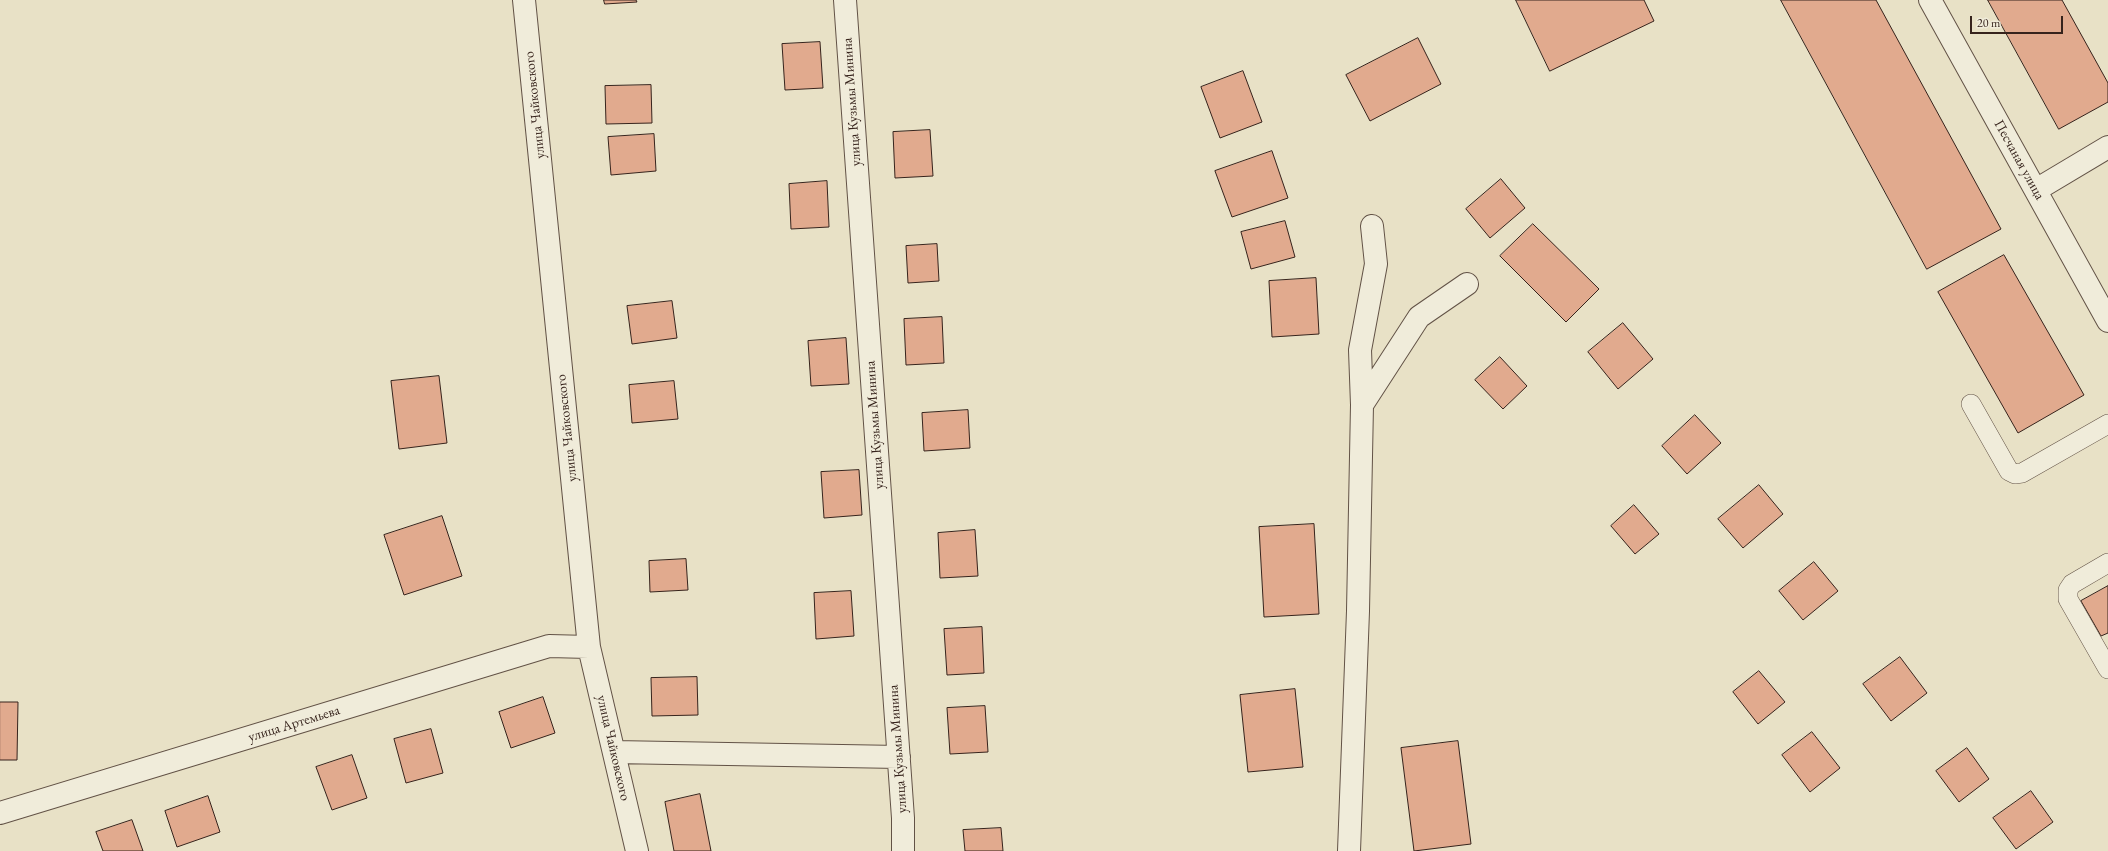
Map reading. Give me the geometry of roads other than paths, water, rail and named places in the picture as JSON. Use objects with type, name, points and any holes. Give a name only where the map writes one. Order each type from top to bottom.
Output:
[{"type":"street","name":"улица Чайковского","points":[[524,0],[589,647],[637,851]]},
{"type":"street","name":"улица Кузьмы Минина","points":[[845,0],[899,757],[903,818],[903,851]]},
{"type":"street","name":"Песчаная улица","points":[[1930,0],[2108,321]]},
{"type":"street","points":[[2036,190],[2108,147]]},
{"type":"street","points":[[1349,851],[1362,405],[1360,350],[1376,264],[1372,226]]},
{"type":"street","points":[[1362,405],[1419,317],[1467,284]]},
{"type":"street","name":"улица Артемьева","points":[[0,813],[549,646],[589,647]]},
{"type":"street","points":[[614,752],[899,757]]},
{"type":"lane","points":[[1971,404],[2009,471],[2015,474],[2022,474],[2108,424]]},
{"type":"lane","points":[[2108,563],[2072,584],[2068,590],[2068,599],[2108,669]]}]
